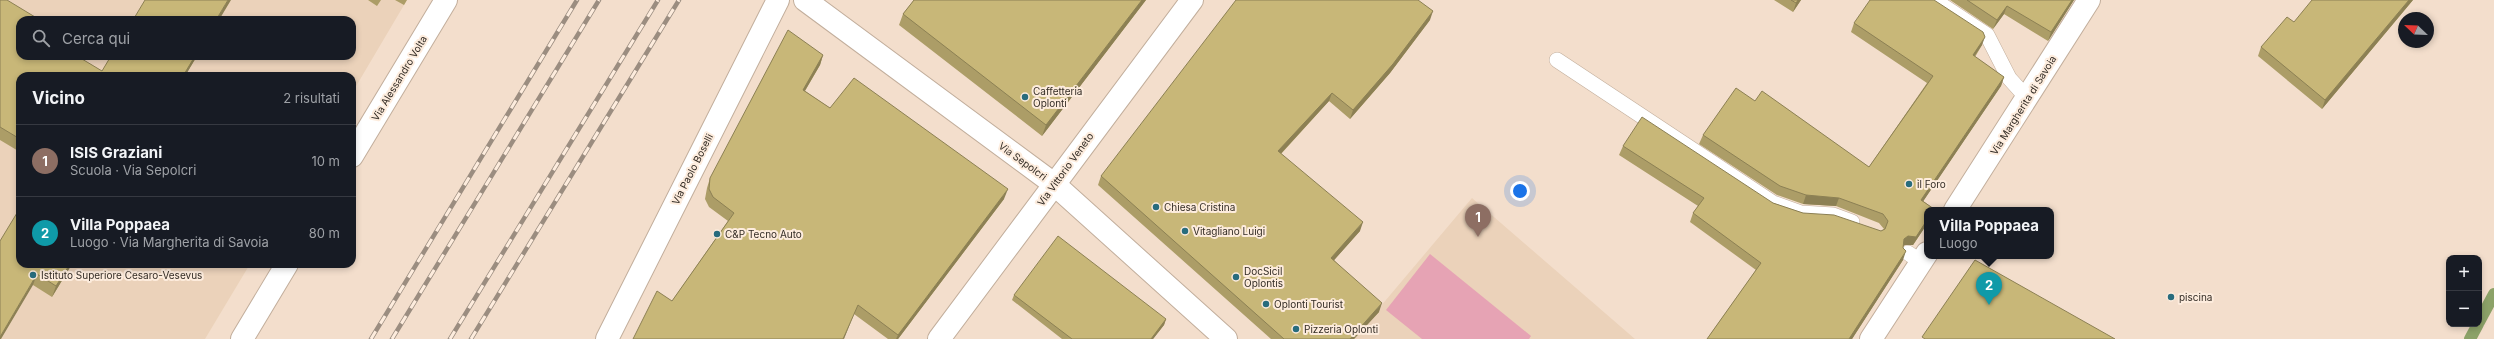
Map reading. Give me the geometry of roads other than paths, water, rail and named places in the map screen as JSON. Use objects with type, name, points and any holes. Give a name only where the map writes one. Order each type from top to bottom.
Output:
[{"type":"street","name":"Via Alessandro Volta","points":[[356,149],[446,0]]},
{"type":"street","name":"Via Paolo Boselli","points":[[607,339],[778,0]]},
{"type":"street","name":"Via Sepolcri","points":[[805,0],[1054,184],[1226,339]]},
{"type":"street","name":"Via Vittorio Veneto","points":[[939,339],[1192,0]]},
{"type":"street","name":"Via Margherita di Savoia","points":[[1958,207],[2088,0]]},
{"type":"street","points":[[1871,339],[1919,256]]},
{"type":"street","points":[[242,339],[285,268]]},
{"type":"lane","points":[[1934,0],[1988,35],[2009,78],[2027,98]]},
{"type":"lane","points":[[1557,60],[1773,202],[1801,213],[1833,215],[1869,228]]},
{"type":"waterway","points":[[2482,316],[2494,294]]},
{"type":"waterway","points":[[2470,339],[2476,327]]},
{"type":"railway","points":[[371,339],[577,0]]},
{"type":"railway","points":[[392,339],[599,0]]},
{"type":"railway","points":[[450,339],[658,0]]},
{"type":"railway","points":[[471,339],[679,0]]},
{"type":"place","name":"Caffetteria Oplonti","points":[[1025,97]]},
{"type":"place","name":"il Foro","points":[[1909,184]]},
{"type":"place","name":"Chiesa Cristina","points":[[1156,207]]},
{"type":"place","name":"Vitagliano Luigi","points":[[1185,231]]},
{"type":"place","name":"C&P Tecno Auto","points":[[717,234]]},
{"type":"place","name":"ISIS Graziani","points":[[1478,237]]},
{"type":"place","name":"Istituto Superiore Cesaro-Vesevus","points":[[33,275]]},
{"type":"place","name":"DocSicil Oplontis","points":[[1236,277]]},
{"type":"place","name":"piscina","points":[[2171,297]]},
{"type":"place","name":"Oplonti Tourist","points":[[1266,304]]},
{"type":"place","name":"Villa Poppaea","points":[[1989,305]]},
{"type":"place","name":"Pizzeria Oplonti","points":[[1296,329]]}]
